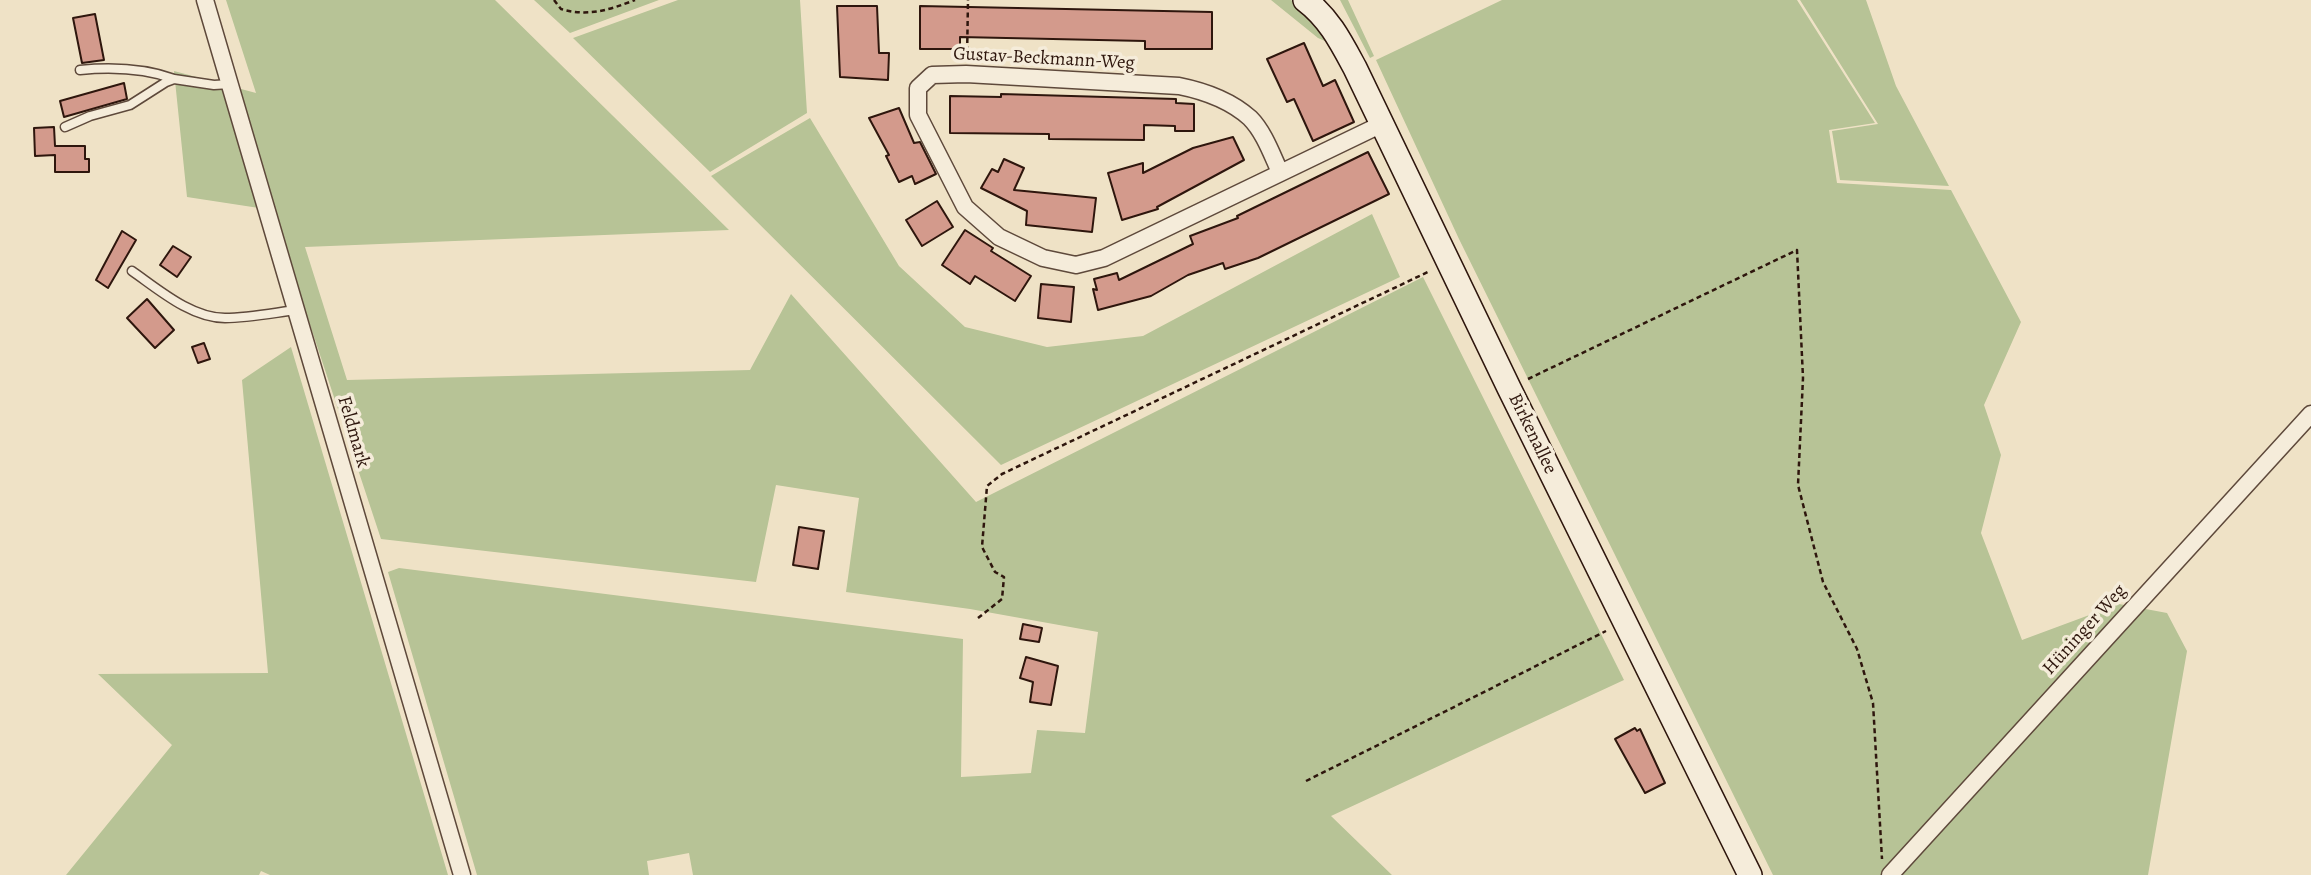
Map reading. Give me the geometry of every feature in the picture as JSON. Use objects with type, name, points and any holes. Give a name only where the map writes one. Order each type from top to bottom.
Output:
[{"type":"street","name":"Feldmark","points":[[205,0],[462,875]]},
{"type":"street","name":"Birkenallee","points":[[1305,0],[1318,10],[1332,27],[1750,875]]},
{"type":"street","name":"Gustav-Beckmann-Weg","points":[[1280,172],[1251,119],[1216,97],[1198,90],[1179,86],[966,74],[932,75],[918,88],[918,115],[965,207],[999,237],[1043,258],[1076,265],[1104,258],[1380,125]]},
{"type":"street","name":"Hüninger Weg","points":[[1886,868],[2311,414]]},
{"type":"lane","points":[[80,71],[108,67],[214,85],[230,85]]},
{"type":"lane","points":[[65,127],[90,116],[130,105],[174,79]]},
{"type":"lane","points":[[132,271],[170,297],[207,316],[223,318],[296,310]]},
{"type":"path","points":[[554,0],[561,9],[578,14],[601,11],[635,0]]},
{"type":"path","points":[[966,74],[968,0]]},
{"type":"path","points":[[1509,388],[1797,250],[1803,378],[1798,485],[1823,582],[1857,649],[1873,703],[1886,868]]},
{"type":"path","points":[[978,618],[1002,598],[1004,577],[995,572],[982,547],[987,486],[1002,474],[1448,261]]},
{"type":"path","points":[[1306,781],[1625,622]]},
{"type":"green space","points":[[226,0],[495,0],[729,230],[305,247],[347,380],[750,370],[791,294],[976,502],[1423,277],[1624,680],[1331,816],[1392,875],[693,875],[689,853],[647,861],[649,875],[477,875],[388,572],[399,568],[963,639],[961,777],[1031,773],[1037,730],[1085,733],[1098,632],[970,609],[846,592],[859,498],[776,485],[756,582],[381,539],[272,210],[187,197],[174,71],[256,93]]},
{"type":"green space","points":[[534,0],[659,0],[570,33]]},
{"type":"green space","points":[[678,0],[800,0],[807,113],[710,172],[573,38]]},
{"type":"green space","points":[[1271,0],[1291,0],[1332,44],[1318,38]]},
{"type":"green space","points":[[1340,0],[1348,0],[1374,56],[1370,58]]},
{"type":"green space","points":[[1502,0],[1797,0],[1875,123],[1829,130],[1837,183],[1951,190],[2021,322],[1984,405],[2001,455],[1981,533],[2022,640],[2119,604],[2167,613],[2187,651],[2148,875],[1773,875],[1459,239],[1376,60]]},
{"type":"green space","points":[[1800,0],[1866,0],[1896,86],[1949,186],[1840,180],[1832,131],[1878,124]]},
{"type":"green space","points":[[810,118],[899,266],[965,327],[1047,347],[1143,336],[1372,214],[1400,277],[1001,465],[711,176]]},
{"type":"green space","points":[[291,347],[448,875],[270,875],[261,871],[259,875],[66,875],[172,745],[98,674],[268,673],[242,380]]},
{"type":"building","points":[[837,6],[877,6],[879,53],[889,53],[888,80],[840,77]]},
{"type":"building","points":[[920,6],[1212,12],[1212,49],[1145,49],[1145,41],[960,37],[960,49],[920,49]]},
{"type":"building","points":[[95,14],[104,60],[82,63],[73,18]]},
{"type":"building","points":[[1304,43],[1323,86],[1335,80],[1354,122],[1313,141],[1294,99],[1287,102],[1267,59]]},
{"type":"building","points":[[124,83],[127,99],[64,117],[60,101]]},
{"type":"building","points":[[1001,94],[1176,99],[1176,103],[1194,104],[1194,131],[1175,131],[1175,126],[1144,125],[1144,140],[1049,139],[1049,134],[950,133],[950,96],[1001,97]]},
{"type":"building","points":[[899,108],[914,143],[920,142],[936,174],[915,184],[912,176],[899,182],[886,156],[889,155],[869,118]]},
{"type":"building","points":[[54,127],[55,146],[85,146],[89,172],[55,172],[55,155],[35,156],[34,128]]},
{"type":"building","points":[[1233,137],[1244,160],[1157,207],[1158,209],[1122,220],[1108,173],[1143,163],[1143,173],[1193,148]]},
{"type":"building","points":[[1368,152],[1389,194],[1258,258],[1225,269],[1223,263],[1188,275],[1151,296],[1098,310],[1093,289],[1097,290],[1094,279],[1117,273],[1119,280],[1193,244],[1190,236],[1238,218],[1237,216]]},
{"type":"building","points":[[1004,159],[1024,168],[1014,190],[1096,198],[1092,232],[1026,225],[1027,211],[981,188],[992,169],[998,172]]},
{"type":"building","points":[[937,201],[953,227],[922,246],[906,220]]},
{"type":"building","points":[[965,230],[993,248],[991,251],[1031,276],[1015,301],[975,276],[970,284],[942,265]]},
{"type":"building","points":[[122,231],[136,240],[108,288],[96,280]]},
{"type":"building","points":[[173,246],[191,257],[177,277],[160,265]]},
{"type":"building","points":[[1041,284],[1074,287],[1071,322],[1038,318]]},
{"type":"building","points":[[147,299],[174,330],[155,348],[127,318]]},
{"type":"building","points":[[204,343],[210,359],[198,363],[192,347]]},
{"type":"building","points":[[799,527],[824,531],[818,569],[793,565]]},
{"type":"building","points":[[1023,624],[1042,628],[1039,642],[1020,639]]},
{"type":"building","points":[[1026,657],[1058,666],[1051,705],[1030,702],[1033,682],[1020,678]]},
{"type":"building","points":[[1635,728],[1637,731],[1640,729],[1665,783],[1645,793],[1615,739]]}]
